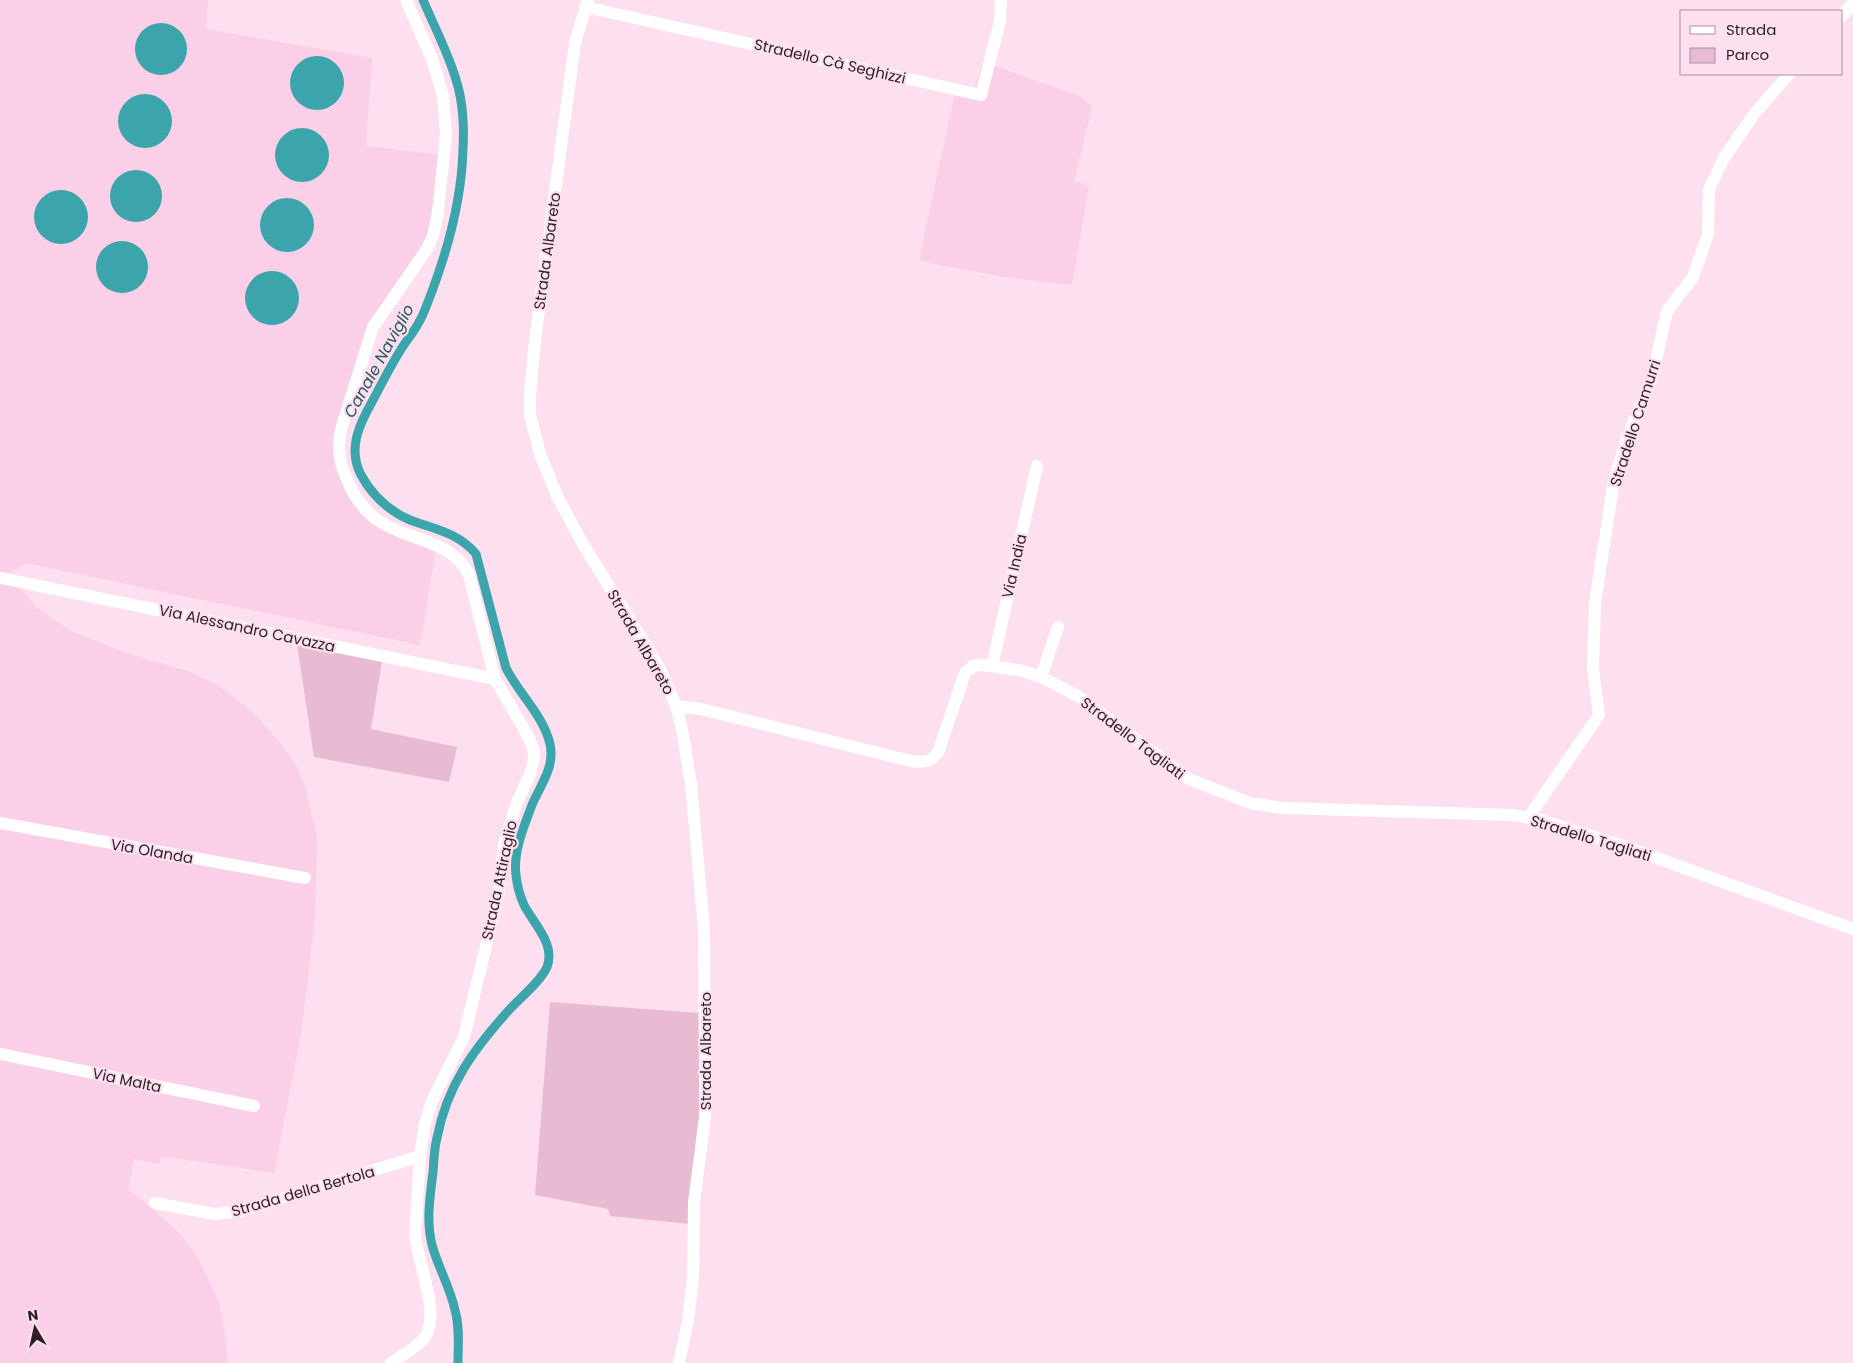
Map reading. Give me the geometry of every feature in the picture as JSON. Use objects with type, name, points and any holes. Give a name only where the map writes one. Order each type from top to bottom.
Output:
[{"type":"street","name":"Strada Attiraglio","points":[[391,1363],[420,1343],[430,1326],[430,1304],[416,1249],[415,1234],[423,1132],[432,1101],[458,1052],[466,1028],[498,896],[504,844],[516,805],[533,765],[534,751],[495,679],[470,575],[462,562],[446,550],[378,520],[360,503],[345,477],[341,460],[341,430],[370,335],[382,312],[427,249],[433,236],[438,212],[446,134],[443,96],[439,77],[406,0]]},
{"type":"street","name":"Stradello Cà Seghizzi","points":[[586,3],[981,95],[1000,21],[1002,0]]},
{"type":"street","name":"Strada Albareto","points":[[586,3],[575,43],[536,331],[530,415],[540,454],[558,498],[584,546],[650,652],[676,706],[682,729],[691,784],[704,930],[705,1116],[694,1202],[694,1279],[679,1363]]},
{"type":"street","points":[[1843,15],[1853,3]]},
{"type":"street","name":"Stradello Camurri","points":[[1528,818],[1599,714],[1593,669],[1595,604],[1614,480],[1628,438],[1652,378],[1668,311],[1693,277],[1708,234],[1709,189],[1724,158],[1754,114],[1789,75]]},
{"type":"street","name":"Via India","points":[[992,666],[1037,466]]},
{"type":"street","name":"Via Alessandro Cavazza","points":[[0,578],[495,679]]},
{"type":"street","points":[[1041,677],[1058,627]]},
{"type":"street","name":"Stradello Tagliati","points":[[676,706],[701,709],[911,761],[923,762],[934,758],[939,750],[965,673],[977,665],[1019,670],[1041,677],[1078,696],[1189,779],[1250,803],[1283,808],[1513,815],[1541,820],[1629,848],[1853,929]]},
{"type":"street","name":"Via Olanda","points":[[0,824],[305,878]]},
{"type":"street","name":"Via Malta","points":[[0,1054],[254,1106]]},
{"type":"street","name":"Strada della Bertola","points":[[155,1203],[214,1214],[241,1211],[420,1156]]},
{"type":"shaded area","points":[[0,0],[208,0],[206,29],[372,58],[366,146],[442,155],[438,194],[424,247],[393,291],[336,436],[367,516],[436,548],[420,645],[25,563],[9,574],[37,608],[71,631],[127,653],[187,671],[218,685],[250,710],[277,739],[296,766],[305,786],[317,838],[315,917],[301,1034],[274,1173],[161,1156],[160,1164],[134,1159],[128,1190],[152,1208],[178,1232],[195,1252],[218,1300],[223,1319],[228,1363],[0,1363]]},
{"type":"shaded area","points":[[983,62],[1080,96],[1092,107],[1074,181],[1089,186],[1072,285],[1006,277],[919,260],[956,88],[974,89]]},
{"type":"green space","points":[[297,644],[382,661],[371,729],[457,747],[449,782],[314,757]]},
{"type":"green space","points":[[550,1002],[700,1013],[700,1120],[690,1224],[610,1216],[608,1209],[535,1195]]},
{"type":"water","points":[[156,23],[166,23],[180,30],[187,44],[187,54],[180,68],[166,75],[156,75],[146,71],[139,64],[135,54],[135,44],[139,34],[146,27]]},
{"type":"water","points":[[312,56],[322,56],[332,60],[340,68],[344,83],[340,98],[332,106],[322,110],[312,110],[302,106],[294,98],[290,88],[290,78],[294,68],[302,60]]},
{"type":"water","points":[[145,94],[155,96],[164,102],[170,111],[172,121],[170,131],[164,140],[155,146],[145,148],[135,146],[126,140],[120,131],[118,121],[120,111],[126,102],[135,96]]},
{"type":"water","points":[[297,128],[307,128],[317,132],[325,140],[329,155],[325,170],[317,178],[307,182],[297,182],[287,178],[279,170],[275,160],[275,150],[279,140],[287,132]]},
{"type":"water","points":[[131,170],[141,170],[155,177],[162,191],[162,201],[155,215],[141,222],[131,222],[121,218],[114,211],[110,201],[110,191],[114,181],[121,174]]},
{"type":"water","points":[[61,190],[71,192],[80,198],[86,207],[88,217],[86,227],[80,236],[71,242],[61,244],[51,242],[42,236],[36,227],[34,217],[36,207],[42,198],[51,192]]},
{"type":"water","points":[[282,198],[292,198],[306,206],[312,215],[314,225],[312,235],[306,244],[292,252],[282,252],[272,247],[265,240],[260,230],[260,220],[265,210],[272,203]]},
{"type":"water","points":[[117,241],[127,241],[141,248],[148,262],[148,272],[141,286],[127,293],[117,293],[107,289],[100,282],[96,272],[96,262],[100,252],[107,245]]},
{"type":"water","points":[[267,271],[277,271],[291,279],[297,288],[299,298],[297,308],[291,317],[277,325],[267,325],[257,320],[250,313],[245,303],[245,293],[250,283],[257,276]]},
{"type":"waterway","name":"Canale Naviglio","points":[[423,0],[449,59],[460,95],[463,114],[460,185],[448,241],[425,309],[417,326],[393,363],[364,418],[357,436],[355,455],[357,465],[365,482],[388,507],[410,520],[454,536],[476,554],[506,668],[547,733],[551,752],[549,768],[523,830],[515,866],[517,883],[523,902],[546,942],[549,958],[547,967],[535,984],[509,1010],[473,1054],[455,1084],[442,1119],[435,1146],[429,1227],[437,1261],[457,1316],[458,1363]]}]
